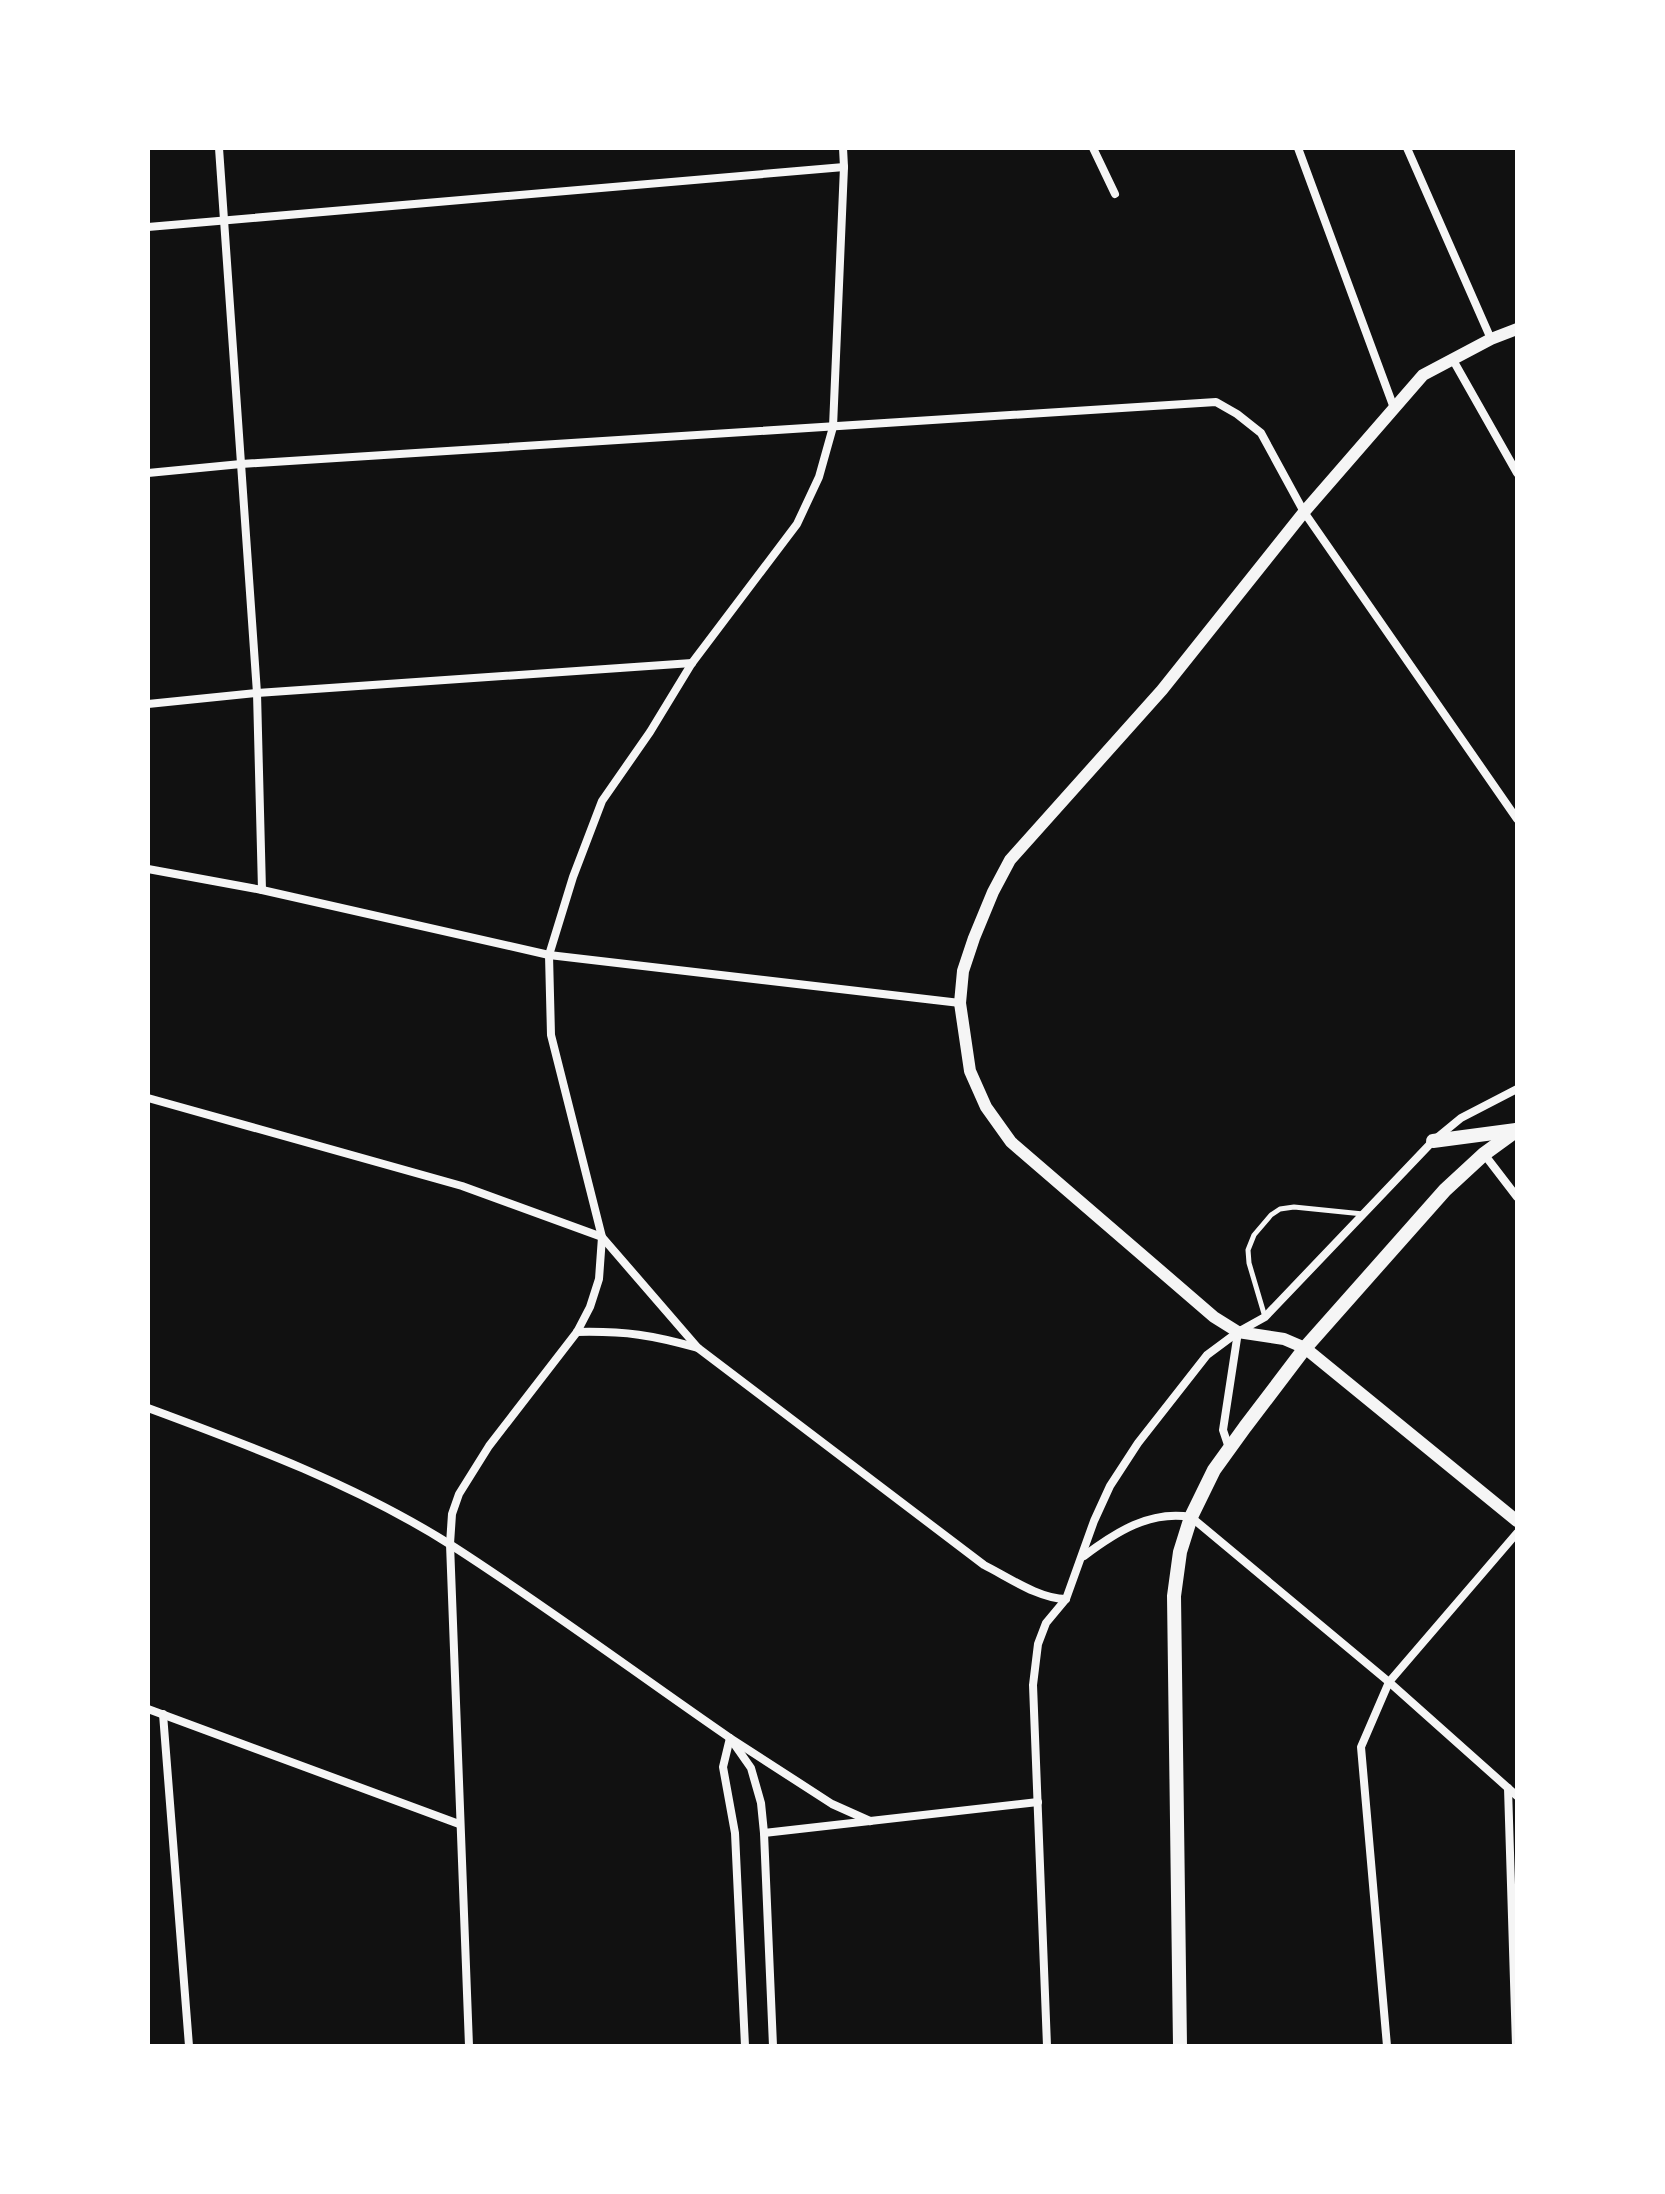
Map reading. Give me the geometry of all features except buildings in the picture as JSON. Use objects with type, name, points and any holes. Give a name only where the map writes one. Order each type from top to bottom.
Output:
[{"type":"main road","points":[[1433,1141],[1517,1130]]},
{"type":"main road","points":[[1180,2046],[1174,1596],[1180,1552],[1191,1517],[1214,1470],[1305,1348],[1445,1190],[1484,1154],[1517,1130]]},
{"type":"street","points":[[219,148],[257,693],[262,890]]},
{"type":"street","points":[[469,2046],[450,1544],[452,1514],[459,1494],[489,1446],[577,1332],[590,1307],[599,1279],[602,1237],[551,1035],[549,955],[573,877],[602,801],[650,732],[692,663],[797,524],[819,477],[833,427],[843,148]]},
{"type":"street","points":[[1093,148],[1115,194]]},
{"type":"street","points":[[1298,148],[1394,408]]},
{"type":"street","points":[[1407,148],[1491,339]]},
{"type":"street","points":[[148,227],[844,167]]},
{"type":"street","points":[[1517,329],[1491,339],[1423,375],[1304,512],[1162,690],[1010,860],[974,938],[963,971],[960,1003],[970,1071],[986,1107],[1011,1142],[1205,1310],[1238,1332],[1284,1339],[1305,1348],[1517,1521]]},
{"type":"street","points":[[1453,360],[1517,473]]},
{"type":"street","points":[[148,473],[241,464],[1216,402],[1261,433],[1304,512],[1517,819]]},
{"type":"street","points":[[148,704],[257,693],[692,663]]},
{"type":"street","points":[[148,869],[262,890],[549,955],[960,1003]]},
{"type":"street","points":[[1047,2046],[1033,1685],[1038,1644],[1046,1623],[1066,1599],[1110,1486],[1138,1443],[1207,1355],[1265,1317],[1433,1141],[1461,1118],[1517,1089]]},
{"type":"street","points":[[148,1098],[462,1186],[602,1237],[698,1348],[984,1565],[1056,1599],[1066,1599]]},
{"type":"street","points":[[1484,1154],[1517,1197]]},
{"type":"street","points":[[577,1332],[621,1331],[655,1336],[698,1348]]},
{"type":"street","points":[[1229,1448],[1223,1430],[1238,1332]]},
{"type":"street","points":[[148,1408],[221,1435],[359,1494],[450,1544],[730,1738],[832,1804],[870,1821]]},
{"type":"street","points":[[1084,1556],[1129,1526],[1172,1514],[1191,1517],[1389,1682],[1517,1796]]},
{"type":"street","points":[[1387,2046],[1361,1747],[1389,1682],[1517,1533]]},
{"type":"street","points":[[148,1709],[459,1824]]},
{"type":"street","points":[[163,1714],[189,2046]]},
{"type":"street","points":[[730,1738],[751,1768],[761,1803],[773,2046]]},
{"type":"street","points":[[730,1738],[723,1767],[735,1833],[745,2046]]},
{"type":"street","points":[[1508,1788],[1516,2046]]},
{"type":"street","points":[[764,1833],[1038,1802]]},
{"type":"lane","points":[[1265,1317],[1248,1250],[1254,1235],[1271,1215],[1280,1209],[1294,1207],[1364,1214]]}]
